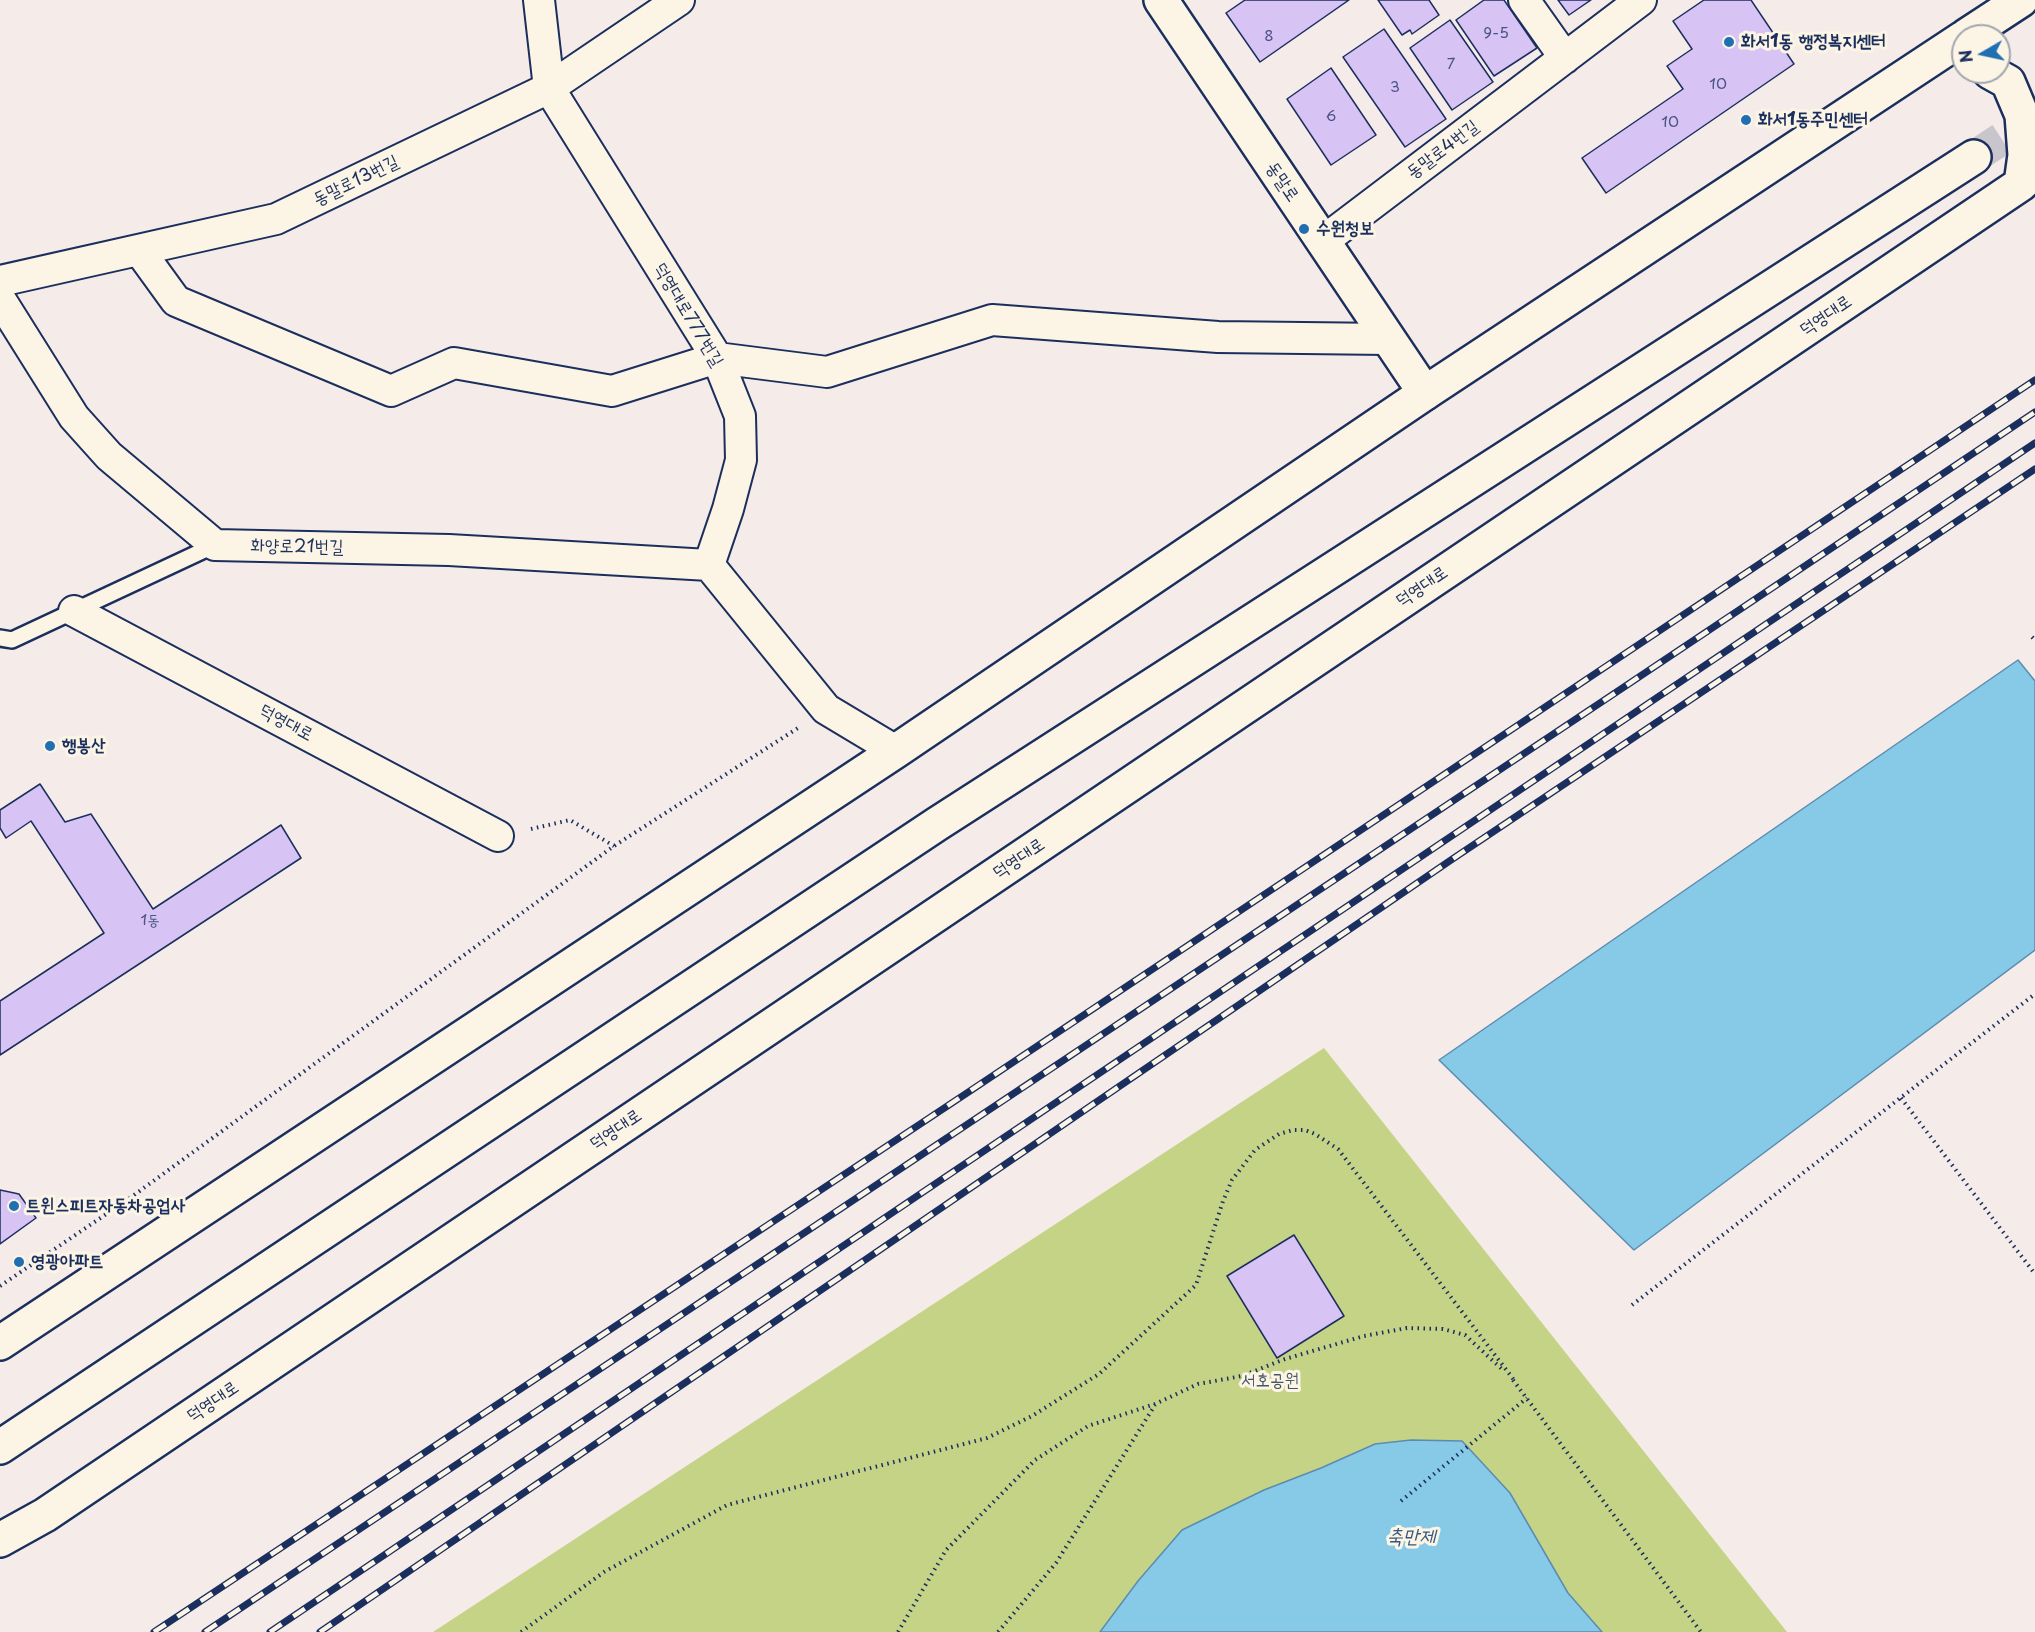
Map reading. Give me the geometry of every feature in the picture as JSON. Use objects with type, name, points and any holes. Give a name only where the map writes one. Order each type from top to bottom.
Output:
[{"type":"main road","name":"동말로","points":[[1161,0],[1425,393]]},
{"type":"main road","points":[[1985,24],[2021,0]]},
{"type":"main road","points":[[0,1344],[896,751],[1425,393],[1951,46]]},
{"type":"main road","points":[[1930,60],[1951,58]]},
{"type":"main road","points":[[2009,84],[2022,115],[2028,178]]},
{"type":"main road","points":[[0,1447],[937,824],[1974,157]]},
{"type":"main road","name":"덕영대로","points":[[0,1540],[55,1508],[2028,178]]},
{"type":"street","name":"덕영대로777번길","points":[[539,0],[549,88],[717,358],[740,416],[741,460],[728,509],[709,565]]},
{"type":"street","name":"동말로13번길","points":[[0,281],[276,219],[549,88],[680,0]]},
{"type":"street","points":[[1524,0],[1565,58]]},
{"type":"street","name":"동말로4번길","points":[[1322,242],[1641,0]]},
{"type":"street","points":[[139,250],[176,301],[391,391],[454,363],[612,390],[717,358],[826,372],[992,320],[1218,337],[1388,339]]},
{"type":"street","points":[[0,299],[74,417],[109,456],[215,545]]},
{"type":"street","name":"화양로21번길","points":[[215,545],[449,550],[709,565]]},
{"type":"street","points":[[709,565],[826,709],[896,751]]},
{"type":"street","name":"덕영대로","points":[[74,611],[498,836]]},
{"type":"lane","points":[[0,638],[12,640],[215,545]]},
{"type":"path","points":[[0,1286],[130,1197],[614,846],[826,709]]},
{"type":"path","points":[[498,836],[570,820],[614,846]]},
{"type":"path","points":[[1632,1305],[2035,994]]},
{"type":"path","points":[[1901,1098],[2035,1274]]},
{"type":"path","points":[[521,1632],[528,1630],[604,1572],[727,1505],[987,1438],[1032,1416],[1099,1374],[1196,1285],[1232,1180],[1255,1150],[1279,1134],[1293,1130],[1305,1130],[1338,1149],[1514,1380],[1701,1632]]},
{"type":"path","points":[[898,1632],[946,1550],[1035,1460],[1088,1426],[1155,1404],[1198,1384],[1242,1376],[1285,1359],[1364,1336],[1407,1328],[1443,1329],[1465,1335],[1514,1380]]},
{"type":"path","points":[[1401,1501],[1527,1398]]},
{"type":"path","points":[[998,1632],[1056,1563],[1155,1404]]},
{"type":"green space","name":"서호공원","points":[[1324,1048],[1787,1632],[433,1632]]},
{"type":"water","points":[[2018,660],[2035,681],[2035,950],[1634,1250],[1439,1060]]},
{"type":"water","name":"축만제","points":[[1411,1440],[1462,1441],[1510,1493],[1568,1593],[1602,1632],[1100,1632],[1138,1581],[1182,1530],[1264,1490],[1375,1444]]},
{"type":"building","points":[[1245,0],[1349,0],[1260,62],[1226,13]]},
{"type":"building","points":[[1378,0],[1429,0],[1439,15],[1412,34],[1410,30],[1402,35]]},
{"type":"building","points":[[1484,0],[1504,0],[1537,48],[1494,76],[1456,20]]},
{"type":"building","points":[[1558,0],[1591,0],[1569,15]]},
{"type":"building","points":[[1704,0],[1751,0],[1794,64],[1606,193],[1582,158],[1683,89],[1667,66],[1692,49],[1673,21]]},
{"type":"building","points":[[1450,20],[1493,82],[1452,110],[1410,48]]},
{"type":"building","points":[[1384,29],[1446,119],[1405,147],[1343,57]]},
{"type":"building","points":[[1331,68],[1376,135],[1331,165],[1287,99]]},
{"type":"building","points":[[40,784],[65,822],[91,814],[153,909],[281,825],[301,858],[0,1055],[0,1001],[104,933],[31,821],[6,838],[0,828],[0,810]]},
{"type":"building","name":"트윈스피트자동차공업사","points":[[0,1190],[19,1194],[36,1218],[0,1244]]},
{"type":"building","points":[[1294,1235],[1344,1316],[1277,1358],[1227,1276]]},
{"type":"tunnel","points":[[1974,157],[2035,117]]},
{"type":"railway","points":[[154,1632],[2035,380]]},
{"type":"railway","points":[[205,1632],[2035,412]]},
{"type":"railway","points":[[270,1632],[2035,443]]},
{"type":"railway","points":[[320,1632],[1451,860],[2035,469]]},
{"type":"place","name":"화서1동 행정복지센터","points":[[1729,42]]},
{"type":"place","name":"화서1동주민센터","points":[[1746,120]]},
{"type":"place","name":"수원청보","points":[[1304,229]]},
{"type":"place","name":"행봉산","points":[[50,746]]},
{"type":"place","name":"트윈스피트자동차공업사","points":[[14,1206]]},
{"type":"place","name":"영광아파트","points":[[19,1262]]}]
